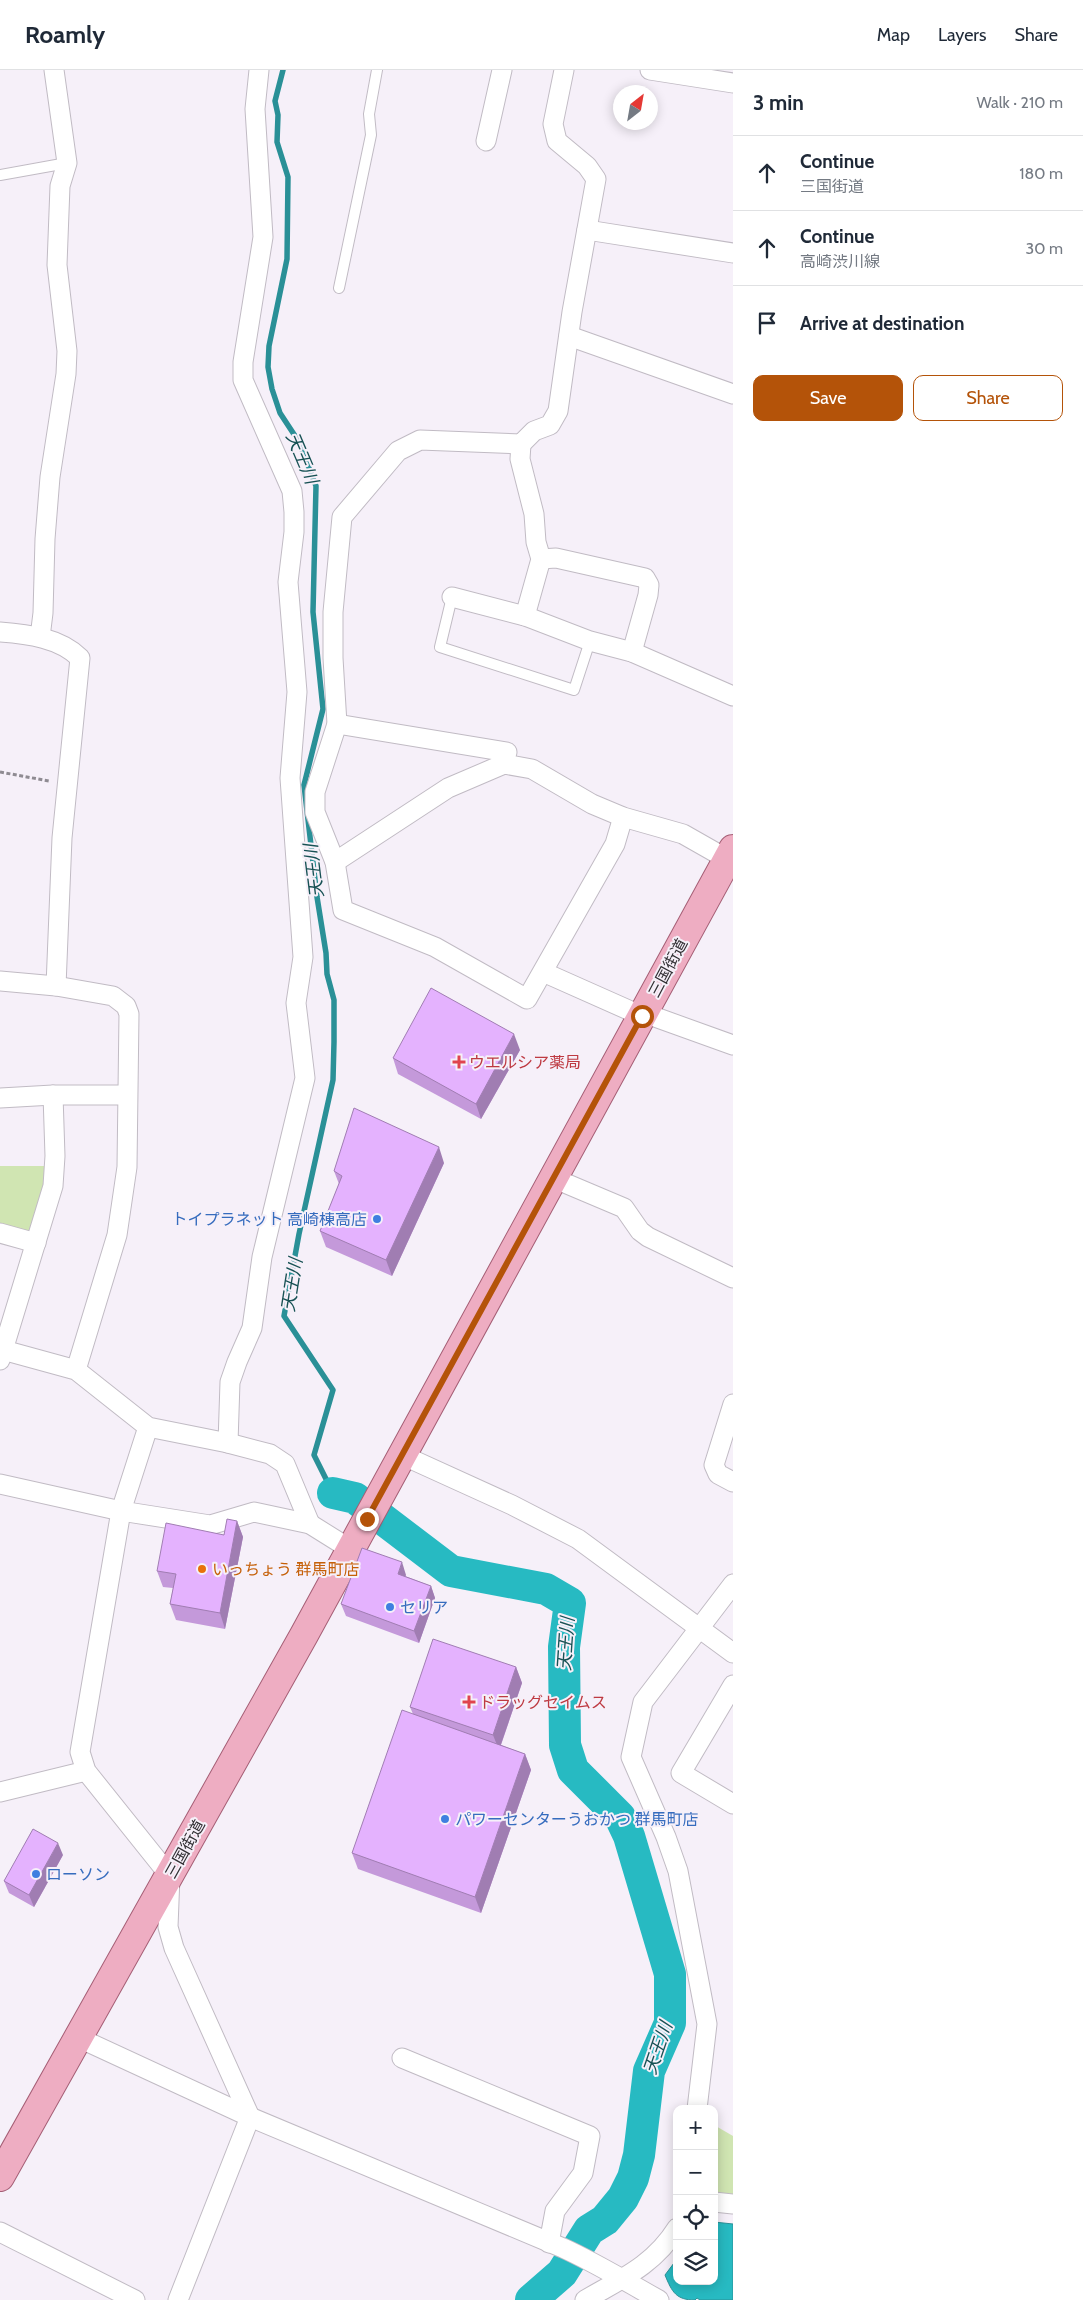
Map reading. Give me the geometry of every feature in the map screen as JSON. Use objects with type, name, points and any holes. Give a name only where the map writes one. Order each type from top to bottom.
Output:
[{"type":"main road","name":"三国街道","points":[[0,2177],[170,1876],[730,854]]},
{"type":"street","points":[[40,637],[50,477],[66,374],[67,352],[57,265],[60,186],[67,163],[54,70]]},
{"type":"street","points":[[228,1442],[230,1382],[252,1328],[262,1257],[305,1078],[296,1003],[302,957],[290,778],[297,692],[288,582],[294,532],[294,512],[292,491],[243,380],[243,362],[263,237],[255,109],[259,70]]},
{"type":"street","points":[[486,141],[502,70]]},
{"type":"street","points":[[525,616],[541,559],[534,514],[520,459],[521,444],[534,431],[550,424],[558,411],[596,179],[587,166],[557,141],[553,124],[564,70]]},
{"type":"street","points":[[650,70],[733,83]]},
{"type":"street","points":[[587,230],[733,254]]},
{"type":"street","points":[[569,336],[733,394]]},
{"type":"street","points":[[521,444],[420,440],[410,443],[398,451],[342,518],[333,612],[333,658],[338,724],[315,792],[315,812],[335,862],[343,910],[435,947],[527,999],[615,844],[623,817]]},
{"type":"street","points":[[541,559],[556,558],[645,578],[649,585],[648,595],[632,652]]},
{"type":"street","points":[[452,597],[525,616],[590,641],[632,652],[733,696]]},
{"type":"street","points":[[0,632],[40,637],[72,650],[80,658],[62,838],[56,986]]},
{"type":"street","points":[[338,724],[506,752],[504,764]]},
{"type":"street","points":[[335,862],[448,788],[504,764],[532,770],[547,776],[592,804],[623,817],[683,834],[730,854]]},
{"type":"street","points":[[543,972],[643,1015],[733,1045]]},
{"type":"street","points":[[0,981],[56,986],[112,996],[126,1006],[130,1023],[127,1167],[121,1214],[117,1235],[76,1370]]},
{"type":"street","points":[[53,1095],[53,1186],[36,1243],[6,1318],[2,1355],[76,1370],[148,1427],[228,1442],[270,1454],[285,1464],[310,1524]]},
{"type":"street","points":[[0,1098],[53,1095],[128,1095]]},
{"type":"street","points":[[553,1178],[624,1208],[640,1231],[648,1237],[733,1278]]},
{"type":"street","points":[[0,1232],[36,1243]]},
{"type":"street","points":[[733,1404],[714,1465],[718,1474],[733,1482]]},
{"type":"street","points":[[148,1427],[121,1511],[80,1752],[86,1771],[170,1876],[168,1927],[174,1948],[250,2117],[178,2300]]},
{"type":"street","points":[[402,1455],[512,1505],[578,1539],[733,1653]]},
{"type":"street","points":[[0,1484],[121,1511],[210,1525],[254,1512],[310,1524],[350,1549]]},
{"type":"street","points":[[697,2105],[707,2024],[678,1871],[666,1837],[631,1757],[643,1702],[733,1584]]},
{"type":"street","points":[[733,1685],[681,1773],[733,1804]]},
{"type":"street","points":[[0,1792],[86,1771]]},
{"type":"street","points":[[79,2038],[250,2117],[556,2245],[589,2260],[659,2300]]},
{"type":"street","points":[[402,2058],[590,2136],[583,2173],[555,2211],[556,2245]]},
{"type":"street","points":[[718,2202],[733,2204]]},
{"type":"street","points":[[0,2232],[135,2300]]},
{"type":"street","points":[[585,2300],[648,2264],[673,2234]]},
{"type":"lane","points":[[339,288],[371,135],[369,114],[377,70]]},
{"type":"lane","points":[[0,175],[67,163]]},
{"type":"lane","points":[[452,597],[440,648],[574,690],[590,641]]},
{"type":"path","points":[[0,772],[67,784]]},
{"type":"green space","points":[[0,1166],[48,1166],[48,1180],[34,1228],[26,1233],[0,1225]]},
{"type":"green space","points":[[718,2127],[733,2136],[733,2195],[718,2193]]},
{"type":"water","points":[[718,2222],[733,2224],[733,2300],[700,2300],[697,2298],[689,2300],[679,2297],[670,2286],[665,2275],[673,2264],[673,2285],[718,2285]]},
{"type":"building","name":"ウエルシア薬局","points":[[431,988],[514,1034],[476,1104],[393,1058]]},
{"type":"building","name":"トイプラネット 高崎棟高店","points":[[354,1108],[439,1147],[386,1260],[320,1231],[342,1176],[334,1171]]},
{"type":"building","name":"いっちょう 群馬町店","points":[[227,1519],[237,1521],[220,1613],[170,1604],[176,1574],[157,1571],[166,1523],[224,1535]]},
{"type":"building","name":"セリア","points":[[362,1548],[402,1562],[398,1574],[431,1586],[414,1631],[341,1604]]},
{"type":"building","name":"ドラッグセイムス","points":[[433,1639],[516,1667],[493,1735],[410,1707]]},
{"type":"building","name":"パワーセンターうおかつ 群馬町店","points":[[402,1710],[525,1754],[475,1897],[352,1853]]},
{"type":"building","points":[[33,1829],[58,1843],[29,1895],[4,1881]]},
{"type":"waterway","name":"天王川","points":[[283,70],[275,101],[278,115],[277,142],[288,177],[287,259],[269,346],[268,367],[272,389],[280,413],[299,442],[316,486],[313,612],[323,709],[304,785],[317,897],[326,953],[327,974],[334,1000],[333,1080],[299,1234],[284,1316],[333,1390],[314,1455],[333,1493]]},
{"type":"waterway","name":"天王川","points":[[333,1493],[355,1498],[451,1571],[546,1589],[570,1603],[564,1647],[565,1745],[573,1770],[620,1817],[629,1836],[670,1974],[670,2023],[649,2071],[639,2155],[633,2178],[623,2198],[605,2220],[589,2230],[562,2273],[531,2300]]},
{"type":"place","name":"ウエルシア薬局","points":[[459,1062]]},
{"type":"place","name":"トイプラネット 高崎棟高店","points":[[377,1219]]},
{"type":"place","name":"いっちょう 群馬町店","points":[[202,1569]]},
{"type":"place","name":"セリア","points":[[390,1607]]},
{"type":"place","name":"ドラッグセイムス","points":[[469,1702]]},
{"type":"place","name":"パワーセンターうおかつ 群馬町店","points":[[445,1819]]},
{"type":"place","name":"ローソン","points":[[36,1874]]},
{"type":"route","points":[[367,1519],[642,1016]]}]
